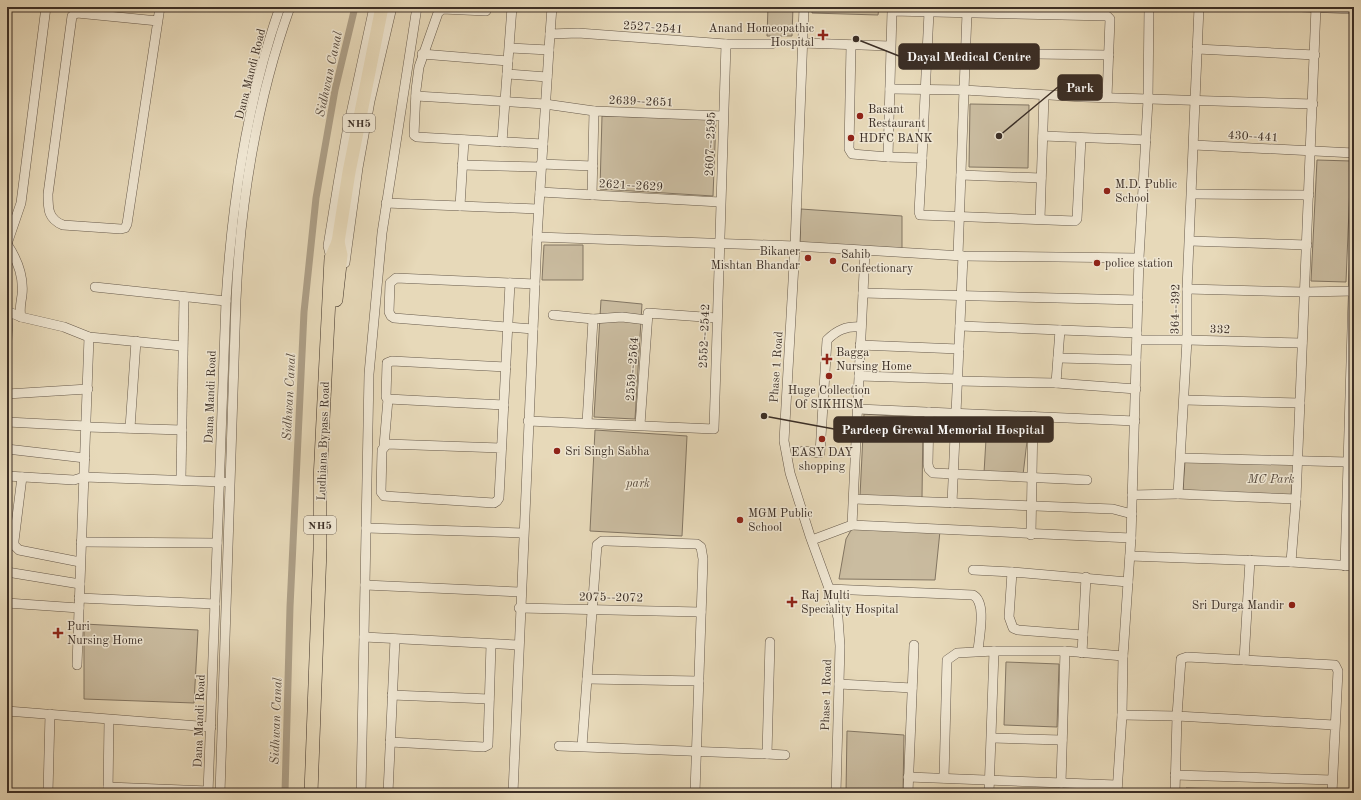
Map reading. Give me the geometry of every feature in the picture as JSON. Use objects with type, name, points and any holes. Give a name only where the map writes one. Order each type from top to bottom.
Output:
[{"type":"highway","name":"NH5","points":[[331,258],[338,241],[349,172],[382,7]]},
{"type":"highway","name":"NH5","points":[[338,241],[341,256],[339,277]]},
{"type":"highway","name":"Ludhiana Bypass Road","points":[[311,793],[320,549],[320,480],[331,258]]},
{"type":"highway","name":"Ludhiana Bypass Road","points":[[319,793],[328,549],[328,480],[334,312],[339,277]]},
{"type":"street","points":[[21,317],[21,272],[7,244],[21,203],[46,7]]},
{"type":"street","points":[[158,21],[77,13],[72,16],[48,194],[48,208],[55,222],[63,225],[120,229],[125,228],[158,21],[160,7]]},
{"type":"street","name":"Dana Mandi Road","points":[[209,792],[219,481],[226,301],[230,244],[241,171],[261,70],[280,7]]},
{"type":"street","points":[[220,793],[229,482],[240,230],[269,73],[290,7]]},
{"type":"street","points":[[331,258],[328,246],[338,184],[351,111],[374,7]]},
{"type":"street","points":[[339,277],[342,274],[346,256],[358,168],[370,101],[392,7]]},
{"type":"street","points":[[360,793],[370,362],[386,203],[417,7]]},
{"type":"street","points":[[502,142],[512,7]]},
{"type":"street","points":[[513,793],[519,608],[534,284],[552,7]]},
{"type":"street","name":"Phase 1 Road","points":[[804,7],[795,246],[784,441],[790,473],[834,602],[839,634],[836,793]]},
{"type":"street","points":[[908,777],[1061,782],[1117,789],[1122,715],[1123,656],[1132,514],[1139,258],[1148,100],[1149,7]]},
{"type":"street","name":"364--392","points":[[1178,494],[1182,458],[1199,7]]},
{"type":"street","points":[[1301,7],[1354,9]]},
{"type":"street","points":[[1291,562],[1296,499],[1316,8]]},
{"type":"street","points":[[486,11],[442,9],[436,16],[422,54],[413,131],[415,137],[543,144]]},
{"type":"street","points":[[888,157],[892,11],[1107,16],[1110,19],[1107,98]]},
{"type":"street","points":[[928,12],[926,90],[919,214],[1076,220],[1081,138]]},
{"type":"street","points":[[952,503],[961,296],[960,216],[967,13]]},
{"type":"street","name":"2527-2541","points":[[550,34],[578,34],[726,44],[772,44]]},
{"type":"street","points":[[803,43],[890,46]]},
{"type":"street","name":"2607--2595","points":[[719,244],[726,44]]},
{"type":"street","points":[[851,45],[849,149],[852,154],[922,158]]},
{"type":"street","points":[[510,48],[549,50]]},
{"type":"street","points":[[1197,49],[1315,55]]},
{"type":"street","points":[[965,53],[1109,55]]},
{"type":"street","points":[[422,54],[508,61]]},
{"type":"street","points":[[507,74],[547,77]]},
{"type":"street","points":[[890,89],[964,90],[1148,100],[1313,104]]},
{"type":"street","points":[[1040,219],[1044,95]]},
{"type":"street","points":[[416,96],[545,104],[594,111]]},
{"type":"street","name":"2639--2651","points":[[592,195],[594,111],[723,116]]},
{"type":"street","points":[[1043,136],[1146,140]]},
{"type":"street","points":[[460,206],[464,140]]},
{"type":"street","name":"430--441","points":[[1194,145],[1354,153]]},
{"type":"street","name":"2621--2629","points":[[462,165],[592,166]]},
{"type":"street","points":[[961,175],[1041,178]]},
{"type":"street","name":"2621--2629","points":[[540,192],[720,202]]},
{"type":"street","points":[[1192,194],[1309,195]]},
{"type":"street","points":[[386,203],[538,209]]},
{"type":"street","points":[[537,237],[795,246],[961,256],[1139,258]]},
{"type":"street","points":[[1190,241],[1306,245]]},
{"type":"street","name":"2552--2542","points":[[640,426],[714,429],[719,244]]},
{"type":"street","points":[[852,525],[865,251]]},
{"type":"street","points":[[1130,556],[1250,560],[1350,566],[1349,462],[1354,261]]},
{"type":"street","points":[[378,280],[392,280],[396,278],[534,284]]},
{"type":"street","points":[[392,280],[389,312],[390,316],[394,318],[532,329]]},
{"type":"street","points":[[387,363],[386,397],[388,399],[381,492],[384,496],[494,503],[499,498],[510,283]]},
{"type":"street","points":[[95,287],[226,301]]},
{"type":"street","points":[[1188,289],[1304,292],[1353,291]]},
{"type":"street","points":[[863,292],[1138,300]]},
{"type":"street","points":[[181,479],[184,297]]},
{"type":"street","points":[[7,341],[7,315],[64,327],[90,337],[182,346]]},
{"type":"street","points":[[553,315],[593,319],[648,316],[717,318]]},
{"type":"street","name":"2559--2564","points":[[640,426],[648,316]]},
{"type":"street","points":[[587,423],[593,319]]},
{"type":"street","points":[[803,451],[820,453],[827,340],[836,332],[849,326],[861,327]]},
{"type":"street","name":"332","points":[[960,326],[1060,330],[1187,340],[1302,343]]},
{"type":"street","points":[[1056,383],[1060,330]]},
{"type":"street","points":[[77,665],[90,337]]},
{"type":"street","points":[[130,428],[136,341]]},
{"type":"street","points":[[860,345],[959,349]]},
{"type":"street","points":[[1058,358],[1136,360]]},
{"type":"street","points":[[370,362],[387,363],[392,361],[506,366]]},
{"type":"street","points":[[859,376],[1056,383],[1136,389]]},
{"type":"street","points":[[7,394],[88,389]]},
{"type":"street","points":[[388,399],[504,405]]},
{"type":"street","points":[[1184,400],[1300,403]]},
{"type":"street","points":[[858,409],[1135,421]]},
{"type":"street","points":[[930,412],[929,469],[933,473],[1032,479],[1087,480]]},
{"type":"street","points":[[1031,535],[1033,416]]},
{"type":"street","points":[[528,421],[640,426]]},
{"type":"street","points":[[7,422],[86,427],[182,430]]},
{"type":"street","points":[[384,446],[396,443],[501,448]]},
{"type":"street","points":[[7,449],[85,458]]},
{"type":"street","points":[[1182,458],[1349,462]]},
{"type":"street","points":[[7,476],[74,480],[84,477],[181,479],[229,482]]},
{"type":"street","points":[[22,477],[14,541],[16,547],[19,550],[48,557],[80,562]]},
{"type":"street","points":[[1132,495],[1178,494],[1296,499]]},
{"type":"street","points":[[854,498],[1113,509],[1132,514]]},
{"type":"street","points":[[812,540],[852,525],[1031,535],[1131,538]]},
{"type":"street","points":[[366,528],[523,533]]},
{"type":"street","points":[[582,746],[593,609],[596,548],[600,543],[607,541],[697,544],[701,547],[703,558],[695,793]]},
{"type":"street","points":[[81,542],[217,543]]},
{"type":"street","points":[[1244,660],[1250,560]]},
{"type":"street","points":[[973,570],[1086,577],[1128,582]]},
{"type":"street","points":[[7,572],[80,584]]},
{"type":"street","points":[[1012,572],[1009,617],[1013,628],[1018,630],[1083,634]]},
{"type":"street","points":[[1082,653],[1086,577]]},
{"type":"street","points":[[365,585],[520,592]]},
{"type":"street","points":[[829,589],[973,595],[980,600],[982,608],[978,651]]},
{"type":"street","points":[[7,604],[215,604]]},
{"type":"street","name":"2075--2072","points":[[519,608],[701,612]]},
{"type":"street","points":[[364,637],[518,645]]},
{"type":"street","points":[[388,793],[395,639]]},
{"type":"street","points":[[767,754],[770,642]]},
{"type":"street","points":[[390,742],[488,745],[491,644]]},
{"type":"street","points":[[908,793],[914,645]]},
{"type":"street","points":[[944,778],[947,660],[957,653],[994,650],[1065,651],[1123,656]]},
{"type":"street","points":[[989,793],[994,650]]},
{"type":"street","points":[[1061,782],[1065,651]]},
{"type":"street","points":[[1175,793],[1177,716],[1181,662],[1184,657],[1335,665],[1338,671],[1334,725],[1332,793]]},
{"type":"street","points":[[587,679],[699,681]]},
{"type":"street","points":[[839,684],[912,688]]},
{"type":"street","points":[[392,695],[489,699]]},
{"type":"street","points":[[7,711],[211,727]]},
{"type":"street","points":[[48,793],[50,714]]},
{"type":"street","points":[[1122,715],[1177,716],[1334,725]]},
{"type":"street","points":[[109,720],[108,790],[209,792]]},
{"type":"street","points":[[992,738],[1062,740]]},
{"type":"street","points":[[559,746],[784,755]]},
{"type":"street","points":[[1175,775],[1332,780]]},
{"type":"green space","points":[[768,7],[793,7],[792,36],[767,36]]},
{"type":"green space","points":[[812,7],[879,7],[878,15],[812,13]]},
{"type":"green space","points":[[970,104],[1029,105],[1028,168],[969,167]]},
{"type":"green space","points":[[602,116],[716,119],[713,196],[600,189]]},
{"type":"green space","points":[[1317,160],[1351,161],[1346,282],[1311,281]]},
{"type":"green space","points":[[801,209],[902,216],[902,248],[800,244]]},
{"type":"green space","points":[[544,245],[583,245],[583,280],[542,280]]},
{"type":"green space","points":[[601,300],[642,304],[635,419],[594,417]]},
{"type":"green space","points":[[864,414],[923,418],[922,498],[860,496]]},
{"type":"green space","points":[[987,422],[1029,424],[1023,475],[984,473]]},
{"type":"green space","name":"park","points":[[595,430],[687,436],[682,536],[590,531]]},
{"type":"green space","name":"MC Park","points":[[1185,461],[1294,464],[1291,495],[1183,491]]},
{"type":"green space","points":[[854,525],[940,531],[935,580],[839,579],[846,539]]},
{"type":"green space","points":[[84,624],[198,630],[194,703],[84,699]]},
{"type":"green space","points":[[1006,662],[1059,664],[1057,727],[1004,725]]},
{"type":"green space","points":[[847,731],[904,735],[903,793],[846,793]]},
{"type":"green space","points":[[1186,788],[1319,792],[1319,793],[1186,793]]},
{"type":"waterway","name":"Sidhwan Canal","points":[[285,793],[290,607],[304,312],[316,198],[335,90],[355,7]]},
{"type":"place","name":"Anand Homeopathic Hospital","points":[[823,35]]},
{"type":"place","name":"Dayal Medical Centre","points":[[856,39]]},
{"type":"place","name":"Basant Restaurant","points":[[860,116]]},
{"type":"place","name":"Park","points":[[999,136]]},
{"type":"place","name":"HDFC BANK","points":[[851,138]]},
{"type":"place","name":"M.D. Public School","points":[[1107,191]]},
{"type":"place","name":"Bikaner Mishtan Bhandar","points":[[808,258]]},
{"type":"place","name":"Sahib Confectionary","points":[[833,261]]},
{"type":"place","name":"police station","points":[[1097,263]]},
{"type":"place","name":"Bagga Nursing Home","points":[[827,359]]},
{"type":"place","name":"Huge Collection Of SIKHISM","points":[[829,376]]},
{"type":"place","name":"Pardeep Grewal Memorial Hospital","points":[[764,416]]},
{"type":"place","name":"EASY DAY shopping","points":[[822,439]]},
{"type":"place","name":"Sri Singh Sabha","points":[[557,451]]},
{"type":"place","name":"MGM Public School","points":[[740,520]]},
{"type":"place","name":"Raj Multi Speciality Hospital","points":[[792,602]]},
{"type":"place","name":"Sri Durga Mandir","points":[[1292,605]]},
{"type":"place","name":"Puri Nursing Home","points":[[58,633]]}]
